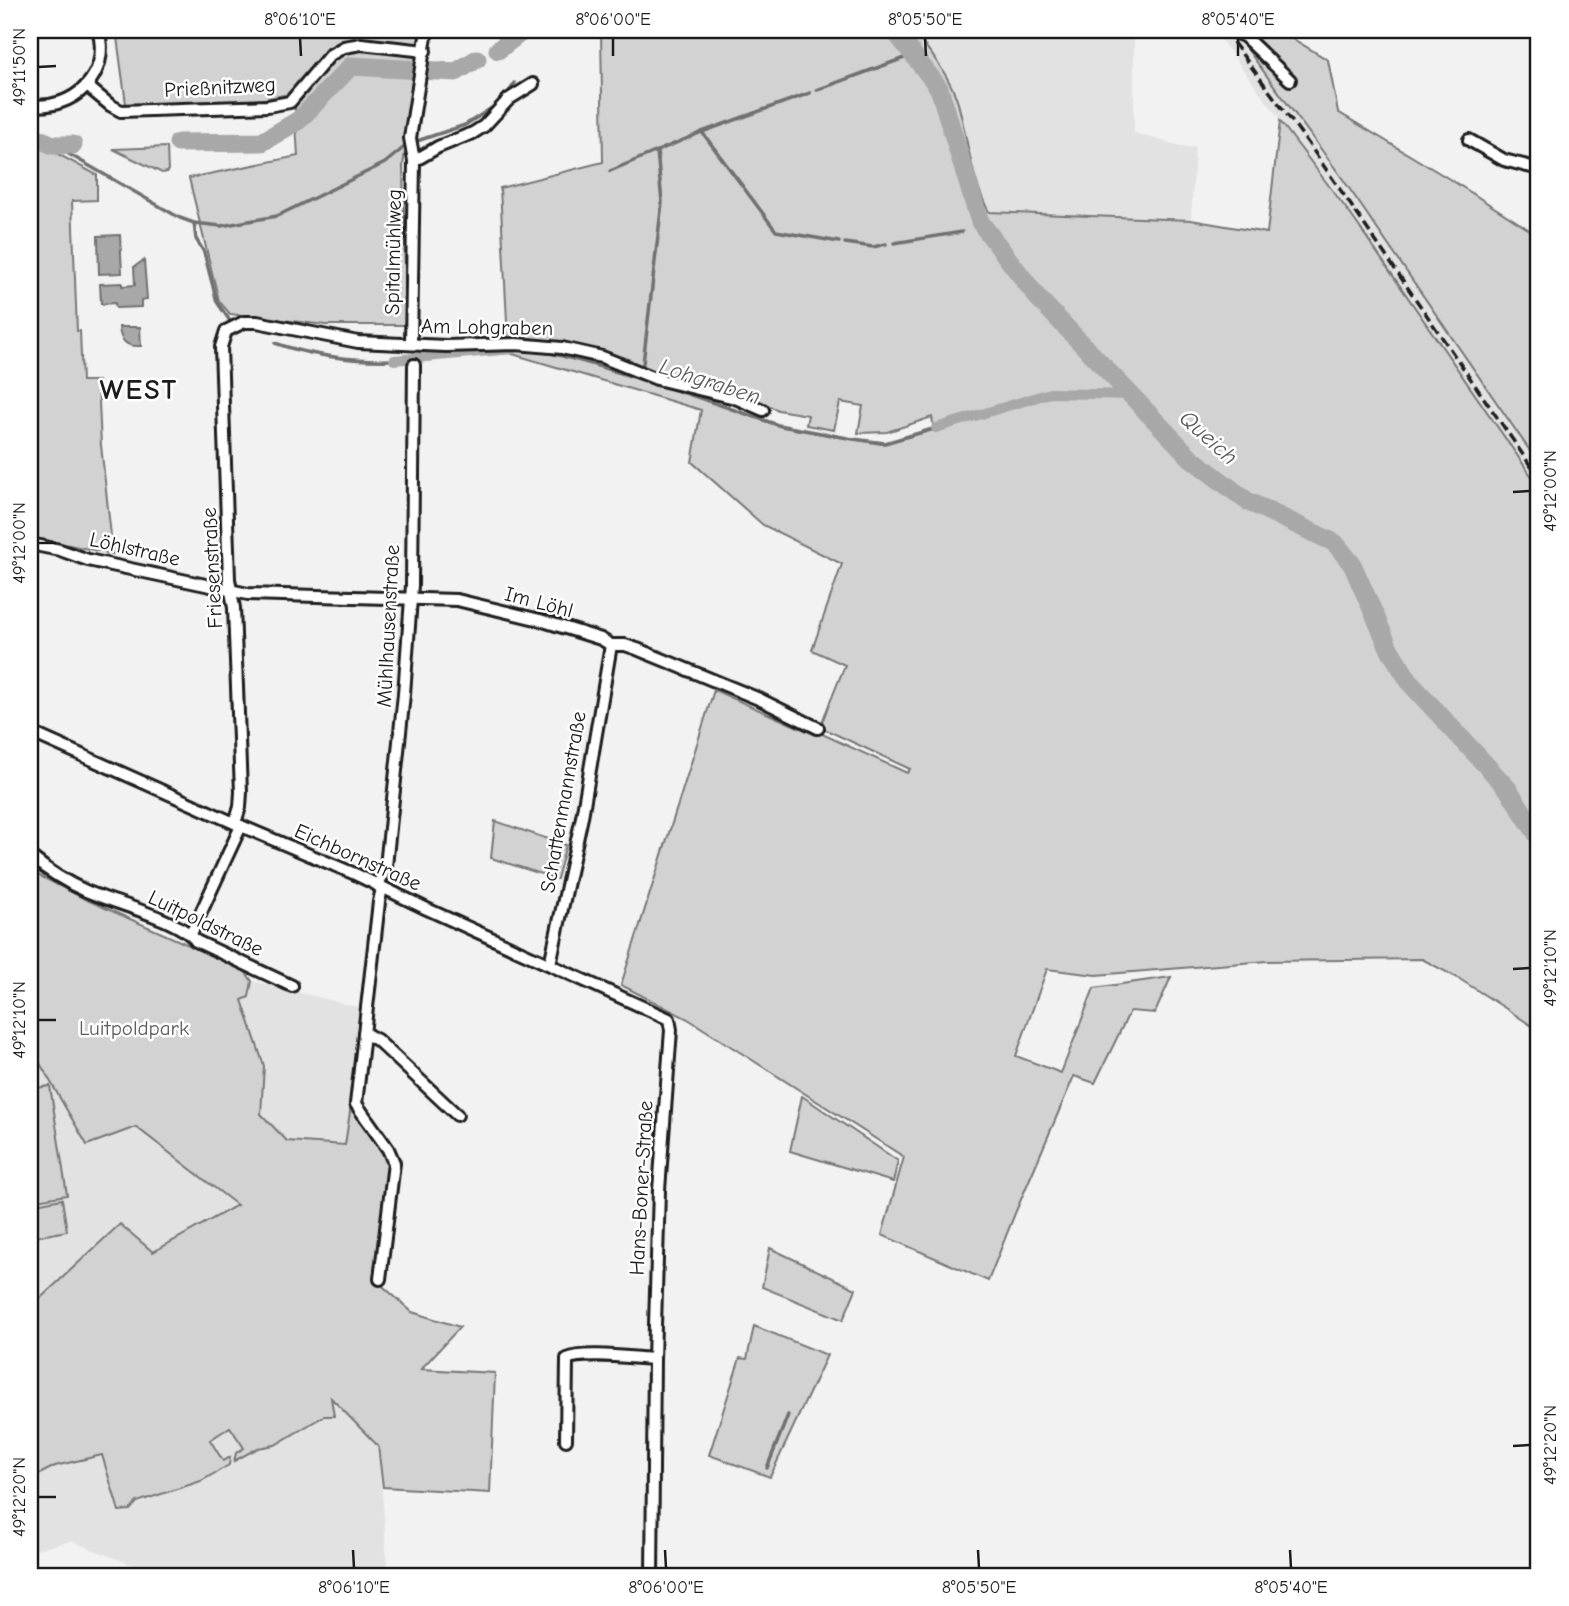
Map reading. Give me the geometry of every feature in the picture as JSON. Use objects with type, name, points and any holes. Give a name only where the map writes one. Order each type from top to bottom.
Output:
[{"type":"street","points":[[30,105],[50,107],[60,104],[87,86],[95,74],[100,57],[98,30]]},
{"type":"street","name":"Spitalmühlweg","points":[[411,344],[414,162],[410,148],[427,30]]},
{"type":"street","points":[[1228,30],[1244,36],[1290,80]]},
{"type":"street","name":"Prießnitzweg","points":[[87,86],[121,111],[268,106],[290,102],[330,55],[352,45],[424,55]]},
{"type":"street","name":"Spitalmühlweg","points":[[414,162],[438,146],[484,126],[509,99],[533,84]]},
{"type":"street","points":[[1469,140],[1504,160],[1539,169]]},
{"type":"street","name":"Am Lohgraben","points":[[244,322],[257,322],[340,340],[553,347],[603,357],[657,379],[735,398],[763,410]]},
{"type":"street","name":"Friesenstraße","points":[[191,934],[238,825],[241,792],[232,592],[229,579],[221,346],[226,331],[244,322]]},
{"type":"street","name":"Mühlhausenstraße","points":[[380,1279],[394,1163],[388,1149],[356,1104],[404,694],[412,585],[414,365]]},
{"type":"street","name":"Löhlstraße","points":[[30,544],[88,560],[232,592]]},
{"type":"street","name":"Im Löhl","points":[[232,592],[457,600],[540,620],[601,639],[611,645],[625,645],[759,699],[818,728]]},
{"type":"street","name":"Schattenmannstraße","points":[[550,964],[582,817],[611,645]]},
{"type":"street","name":"Eichbornstraße","points":[[30,732],[380,887],[670,1020]]},
{"type":"street","name":"Luitpoldstraße","points":[[30,856],[77,887],[164,920],[191,934],[196,941],[292,986]]},
{"type":"street","name":"Hans-Boner-Straße","points":[[652,1576],[659,1190],[670,1020]]},
{"type":"street","points":[[363,1033],[377,1040],[457,1115]]},
{"type":"street","points":[[566,1440],[567,1359],[586,1356],[654,1359]]},
{"type":"shaded area","points":[[913,30],[1134,30],[1134,133],[1184,147],[1195,147],[1191,220],[989,212],[980,194],[967,150],[958,101],[940,65]]},
{"type":"shaded area","points":[[1219,37],[1234,37],[1294,111],[1340,175],[1539,464],[1539,487],[1351,215]]},
{"type":"shaded area","points":[[120,235],[122,273],[99,274],[98,236]]},
{"type":"shaded area","points":[[144,260],[147,299],[141,300],[141,307],[116,308],[115,303],[101,304],[100,284],[135,285],[134,267]]},
{"type":"shaded area","points":[[119,327],[140,327],[141,346],[132,346],[125,342]]},
{"type":"shaded area","points":[[252,981],[362,1008],[346,1145],[287,1141],[261,1114],[264,1066],[242,1000],[249,997]]},
{"type":"shaded area","points":[[30,1046],[44,1067],[136,1127],[237,1205],[153,1252],[120,1224],[30,1308]]},
{"type":"shaded area","points":[[330,1397],[379,1446],[388,1576],[161,1576],[71,1541],[30,1551],[30,1479],[55,1466]]},
{"type":"green space","points":[[116,30],[421,30],[403,166],[406,325],[326,325],[230,314],[219,301],[189,178],[298,156],[294,93],[250,102],[126,104]]},
{"type":"green space","points":[[601,30],[913,30],[950,83],[958,103],[974,173],[989,212],[1191,220],[1267,233],[1280,121],[1351,215],[1539,487],[1539,1037],[1532,1026],[1508,1010],[1422,959],[1267,961],[1096,975],[1047,969],[1016,1056],[1061,1073],[1094,988],[1171,977],[1155,1013],[1130,1011],[1095,1083],[1074,1076],[988,1281],[882,1235],[904,1157],[688,1019],[621,985],[714,690],[816,735],[818,732],[907,773],[910,769],[820,727],[845,665],[812,650],[842,564],[763,525],[692,462],[701,410],[509,353],[509,348],[544,352],[589,364],[782,427],[881,444],[934,430],[932,417],[887,432],[858,433],[863,406],[840,402],[834,430],[806,425],[808,415],[778,410],[763,403],[762,407],[644,372],[631,360],[601,351],[508,340],[500,188],[603,162]]},
{"type":"green space","points":[[1233,30],[1278,30],[1328,60],[1338,112],[1539,236],[1539,464],[1340,175]]},
{"type":"green space","points":[[30,139],[97,175],[97,200],[72,201],[77,331],[80,331],[82,381],[98,381],[101,445],[113,554],[30,537]]},
{"type":"green space","points":[[167,147],[168,172],[162,173],[113,149]]},
{"type":"green space","points":[[495,821],[566,845],[557,879],[491,858]]},
{"type":"green space","name":"Luitpoldpark","points":[[30,868],[36,874],[85,899],[243,969],[252,981],[249,997],[242,1000],[264,1066],[261,1114],[287,1141],[345,1145],[351,1105],[390,1155],[376,1280],[412,1312],[460,1327],[421,1369],[495,1373],[490,1493],[383,1487],[378,1446],[331,1398],[334,1416],[324,1416],[275,1445],[258,1448],[234,1461],[236,1453],[244,1448],[230,1427],[210,1440],[223,1461],[230,1457],[229,1465],[201,1481],[137,1502],[130,1510],[119,1511],[102,1455],[55,1466],[30,1479],[30,1308],[120,1224],[153,1252],[237,1205],[136,1127],[87,1145],[30,1046]]},
{"type":"green space","points":[[50,1086],[67,1195],[30,1201],[30,1089]]},
{"type":"green space","points":[[802,1096],[898,1161],[893,1182],[790,1151]]},
{"type":"green space","points":[[62,1199],[67,1231],[30,1238],[30,1205]]},
{"type":"green space","points":[[770,1248],[856,1289],[843,1320],[762,1287]]},
{"type":"green space","points":[[754,1326],[827,1355],[770,1477],[709,1455],[740,1358],[747,1359]]},
{"type":"green space","points":[[1539,1335],[1539,1404],[1530,1354]]},
{"type":"waterway","name":"Queich","points":[[498,50],[524,30]]},
{"type":"waterway","name":"Queich","points":[[894,30],[939,88],[980,222],[1038,298],[1191,458],[1247,501],[1335,543],[1352,564],[1390,650],[1411,684],[1508,789],[1539,837]]},
{"type":"waterway","points":[[817,90],[915,54]]},
{"type":"waterway","name":"Queich","points":[[178,143],[262,142],[299,120],[351,66],[456,72],[477,59]]},
{"type":"waterway","points":[[506,96],[515,83]]},
{"type":"waterway","points":[[702,132],[810,93]]},
{"type":"waterway","points":[[53,145],[180,218],[194,223],[221,226],[277,216],[385,163],[408,144],[465,125],[498,104]]},
{"type":"waterway","points":[[610,171],[702,132],[776,231],[839,242]]},
{"type":"waterway","name":"Queich","points":[[30,135],[53,145],[73,145]]},
{"type":"waterway","points":[[642,372],[662,202],[657,151]]},
{"type":"waterway","name":"Lohgraben","points":[[194,223],[196,239],[204,252],[217,302],[230,321]]},
{"type":"waterway","points":[[894,243],[962,232]]},
{"type":"waterway","points":[[845,243],[873,247],[886,244]]},
{"type":"waterway","name":"Lohgraben","points":[[275,343],[333,357],[394,360]]},
{"type":"waterway","name":"Lohgraben","points":[[394,360],[513,349]]},
{"type":"waterway","name":"Lohgraben","points":[[552,352],[652,382]]},
{"type":"waterway","name":"Lohgraben","points":[[662,385],[778,425],[853,439],[885,443],[936,428]]},
{"type":"waterway","name":"Lohgraben","points":[[936,428],[1050,393],[1131,395]]},
{"type":"waterway","points":[[767,1468],[788,1415]]},
{"type":"railway","points":[[1224,30],[1308,143],[1539,478]]},
{"type":"district","name":"WEST","points":[[139,389]]}]
